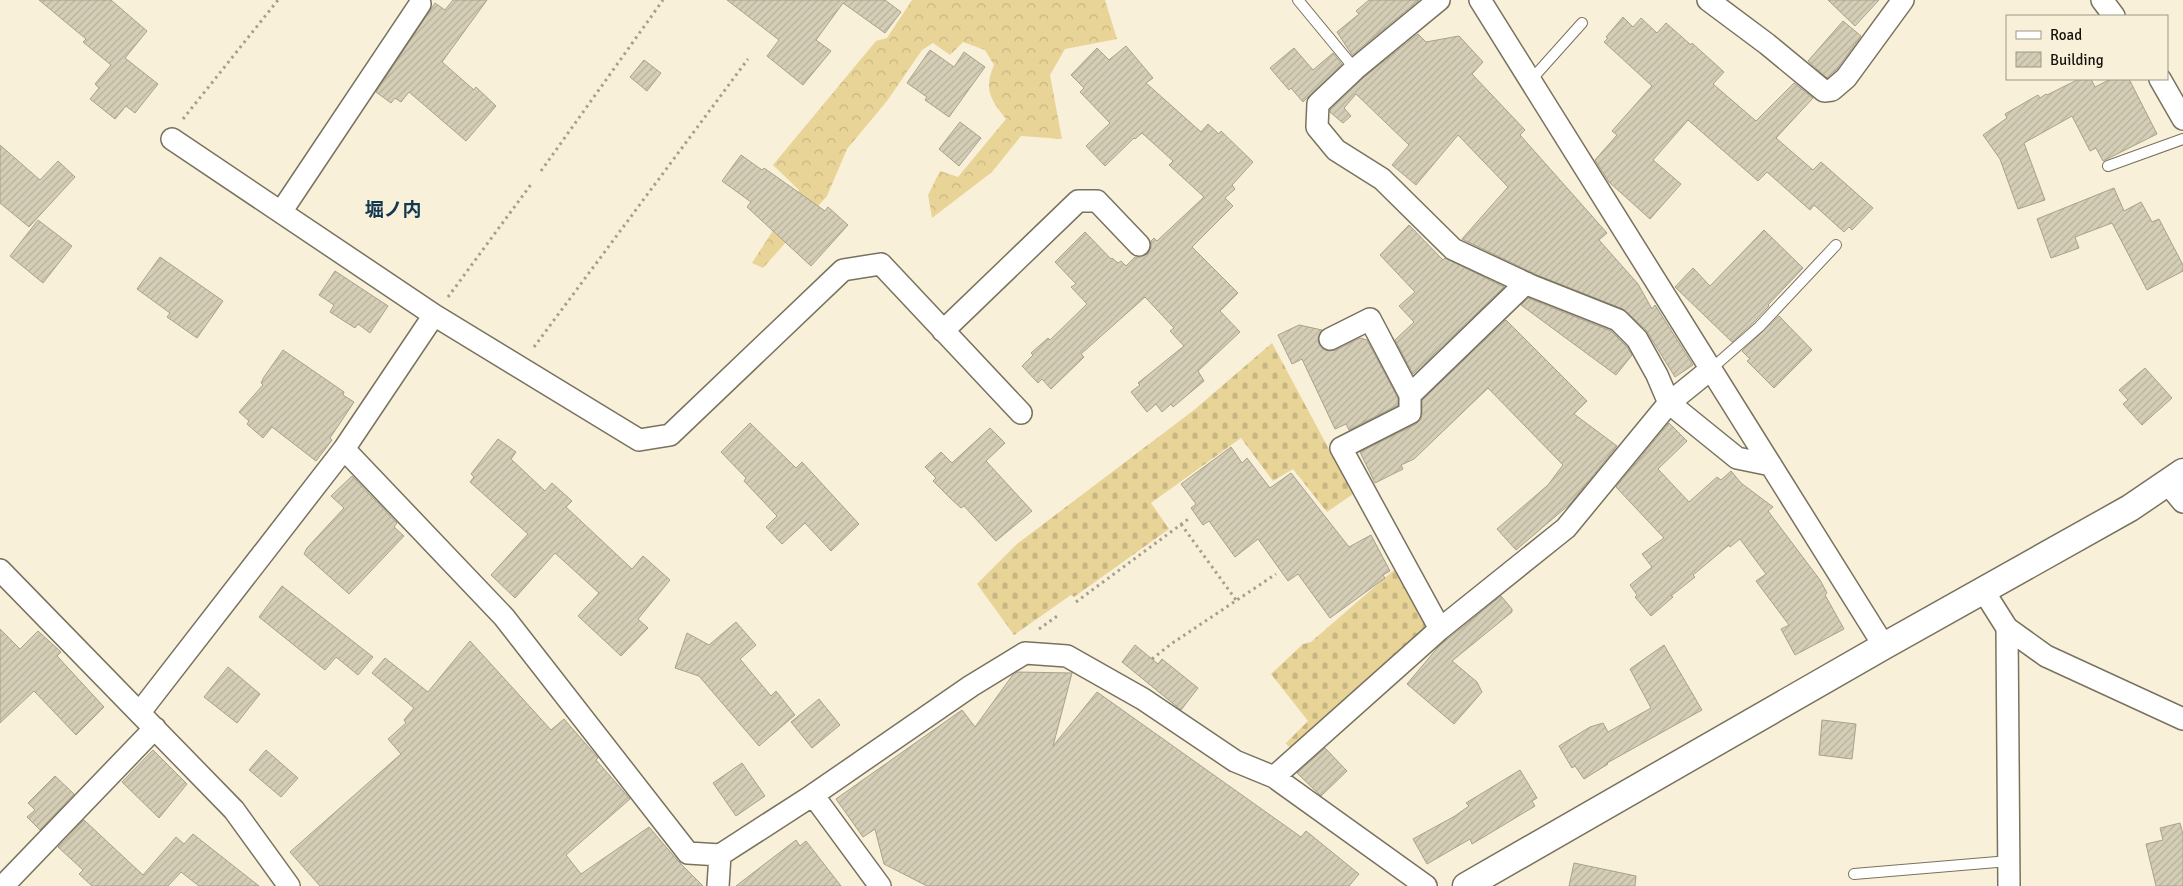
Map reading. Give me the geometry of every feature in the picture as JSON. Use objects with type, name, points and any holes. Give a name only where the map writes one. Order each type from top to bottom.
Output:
[{"type":"street","points":[[1438,0],[1355,69],[1318,104],[1317,127],[1336,150],[1382,179],[1453,249],[1526,283],[1618,320],[1637,339],[1657,375],[1669,403],[1737,458],[1771,465]]},
{"type":"street","points":[[1480,0],[1884,646]]},
{"type":"street","points":[[1708,0],[1767,44],[1824,91],[1832,90],[1846,78],[1903,0]]},
{"type":"street","points":[[2102,0],[2113,15]]},
{"type":"street","points":[[281,212],[420,4]]},
{"type":"street","points":[[2161,80],[2183,119]]},
{"type":"street","points":[[172,139],[434,315],[639,440],[670,436],[843,270],[881,264],[1021,413]]},
{"type":"street","points":[[943,331],[1078,201],[1097,201],[1139,245]]},
{"type":"street","points":[[1410,395],[1526,283]]},
{"type":"street","points":[[140,712],[344,449],[434,315]]},
{"type":"street","points":[[1330,339],[1370,319],[1410,395],[1410,413],[1340,448],[1440,629]]},
{"type":"street","points":[[1274,778],[1440,629],[1566,528],[1669,403],[1711,369]]},
{"type":"street","points":[[344,449],[504,617],[688,853],[720,856],[813,795],[971,686],[1025,653],[1067,656],[1142,699],[1235,761],[1274,778],[1426,886]]},
{"type":"street","points":[[1466,886],[1983,590],[2130,508],[2178,486]]},
{"type":"street","points":[[0,570],[234,810],[289,886]]},
{"type":"street","points":[[1983,590],[2007,628],[2046,656],[2183,719]]},
{"type":"street","points":[[2007,628],[2010,886]]},
{"type":"street","points":[[3,886],[155,728]]},
{"type":"street","points":[[813,795],[880,886]]},
{"type":"street","points":[[718,886],[720,856]]},
{"type":"lane","points":[[1298,0],[1355,69]]},
{"type":"lane","points":[[1531,80],[1582,23]]},
{"type":"lane","points":[[2108,166],[2183,139]]},
{"type":"lane","points":[[1711,369],[1759,327],[1836,245]]},
{"type":"lane","points":[[1854,874],[2009,861]]},
{"type":"path","points":[[172,139],[179,124],[278,0]]},
{"type":"path","points":[[541,171],[663,0]]},
{"type":"path","points":[[519,366],[748,59]]},
{"type":"path","points":[[434,315],[532,183]]},
{"type":"path","points":[[1076,602],[1191,517]]},
{"type":"path","points":[[1181,524],[1236,600]]},
{"type":"path","points":[[1152,659],[1171,644],[1276,574]]},
{"type":"path","points":[[1038,629],[1060,614]]},
{"type":"green space","points":[[912,0],[1105,0],[1117,39],[1065,49],[1050,75],[1062,139],[1021,136],[992,172],[932,218],[928,195],[940,171],[958,177],[1006,119],[990,94],[989,81],[994,65],[985,50],[963,42],[950,55],[933,43],[922,50],[887,101],[847,149],[827,196],[763,268],[752,263],[799,190],[773,165],[876,41],[887,38]]},
{"type":"green space","points":[[1272,343],[1353,494],[1327,512],[1293,469],[1273,481],[1241,438],[1151,503],[1169,529],[1074,597],[1071,595],[1014,635],[977,584],[1017,544],[1194,410]]},
{"type":"green space","points":[[1394,570],[1425,625],[1424,633],[1291,749],[1286,743],[1308,721],[1271,674],[1303,644],[1311,642]]},
{"type":"building","points":[[39,0],[111,0],[147,31],[125,58],[158,84],[135,113],[126,106],[115,119],[90,99],[99,88],[95,84],[111,65],[83,42],[86,39]]},
{"type":"building","points":[[453,0],[487,0],[442,62],[474,90],[476,87],[496,106],[466,141],[409,92],[401,102],[395,98],[391,103],[376,92],[435,3],[445,10]]},
{"type":"building","points":[[727,0],[885,0],[901,12],[885,33],[843,3],[816,40],[831,51],[803,85],[767,56],[779,40]]},
{"type":"building","points":[[1369,0],[1419,0],[1352,55],[1337,32],[1359,14],[1356,11]]},
{"type":"building","points":[[1828,0],[1879,0],[1855,26]]},
{"type":"building","points":[[1623,17],[1633,27],[1641,18],[1657,33],[1666,23],[1691,45],[1692,43],[1724,72],[1713,84],[1756,121],[1794,83],[1813,98],[1776,138],[1813,170],[1821,162],[1873,208],[1852,230],[1849,227],[1844,232],[1814,205],[1810,210],[1767,172],[1758,181],[1688,120],[1653,160],[1681,184],[1650,219],[1609,182],[1595,160],[1617,135],[1612,131],[1652,86],[1604,42]]},
{"type":"building","points":[[1843,21],[1861,36],[1837,69],[1827,78],[1808,61]]},
{"type":"building","points":[[1418,34],[1426,42],[1459,36],[1483,62],[1472,74],[1525,130],[1520,135],[1607,233],[1599,240],[1638,284],[1652,309],[1655,305],[1693,365],[1675,377],[1646,330],[1623,309],[1537,275],[1462,239],[1508,187],[1458,135],[1416,185],[1392,165],[1409,145],[1356,94],[1344,108],[1351,116],[1343,123],[1330,112],[1363,78]]},
{"type":"building","points":[[1126,46],[1153,78],[1146,83],[1201,132],[1208,124],[1219,134],[1221,131],[1253,162],[1232,185],[1235,189],[1225,198],[1233,206],[1192,247],[1238,293],[1220,311],[1240,332],[1198,371],[1204,381],[1173,407],[1171,404],[1162,412],[1156,404],[1147,412],[1131,392],[1140,385],[1138,383],[1184,346],[1170,331],[1174,328],[1145,297],[1081,354],[1084,357],[1051,389],[1042,379],[1038,383],[1022,366],[1033,355],[1031,353],[1048,338],[1050,340],[1087,304],[1071,287],[1076,284],[1055,262],[1085,232],[1111,259],[1118,263],[1121,261],[1126,266],[1135,257],[1147,254],[1151,248],[1151,241],[1154,238],[1157,241],[1204,197],[1169,165],[1173,161],[1142,133],[1134,138],[1105,166],[1086,146],[1110,123],[1080,92],[1084,88],[1071,75],[1097,48],[1109,60]]},
{"type":"building","points":[[1294,48],[1313,70],[1333,53],[1342,64],[1303,102],[1291,88],[1289,90],[1270,68]]},
{"type":"building","points":[[930,50],[954,67],[964,52],[985,67],[949,117],[925,100],[927,97],[907,83]]},
{"type":"building","points":[[644,60],[661,73],[647,91],[630,77]]},
{"type":"building","points":[[2077,80],[2092,80],[2095,87],[2109,80],[2130,80],[2157,134],[2103,161],[2096,148],[2090,151],[2072,116],[2024,143],[2045,200],[2018,209],[2000,159],[1983,135],[2007,118],[2005,114],[2038,95],[2040,98]]},
{"type":"building","points":[[960,122],[981,138],[959,166],[939,149]]},
{"type":"building","points":[[0,145],[40,180],[58,161],[75,177],[29,227],[0,203]]},
{"type":"building","points":[[741,155],[762,170],[764,168],[825,211],[828,207],[848,225],[811,266],[747,207],[751,202],[722,181]]},
{"type":"building","points":[[2114,188],[2124,211],[2141,202],[2152,222],[2159,219],[2183,265],[2183,271],[2147,290],[2112,223],[2075,237],[2079,248],[2051,258],[2037,219]]},
{"type":"building","points":[[38,220],[72,246],[43,283],[10,256]]},
{"type":"building","points":[[1409,225],[1443,260],[1445,258],[1504,287],[1413,374],[1395,340],[1414,322],[1399,306],[1415,292],[1380,255]]},
{"type":"building","points":[[1764,230],[1803,268],[1754,322],[1732,342],[1675,287],[1693,268],[1710,286]]},
{"type":"building","points":[[160,257],[223,301],[197,338],[167,317],[170,313],[137,289]]},
{"type":"building","points":[[335,271],[388,306],[370,333],[358,324],[355,328],[330,312],[334,305],[319,295]]},
{"type":"building","points":[[1528,298],[1611,331],[1627,347],[1632,355],[1616,375],[1521,305]]},
{"type":"building","points":[[1779,316],[1812,350],[1774,388],[1747,361],[1750,359],[1742,351]]},
{"type":"building","points":[[1506,320],[1587,401],[1574,414],[1617,446],[1570,504],[1516,550],[1497,529],[1548,485],[1563,465],[1488,388],[1414,459],[1401,465],[1403,469],[1375,483],[1360,452],[1416,424],[1421,419],[1422,400]]},
{"type":"building","points":[[1299,325],[1322,330],[1318,338],[1319,344],[1323,349],[1329,351],[1336,350],[1360,338],[1367,340],[1398,398],[1398,405],[1349,430],[1346,424],[1335,429],[1302,359],[1292,364],[1278,335]]},
{"type":"building","points":[[283,350],[344,392],[343,395],[354,402],[330,438],[332,440],[316,461],[272,427],[263,438],[247,424],[249,421],[239,412],[263,385],[261,383],[264,377]]},
{"type":"building","points":[[2145,368],[2172,398],[2142,425],[2123,404],[2128,400],[2119,390]]},
{"type":"building","points":[[750,423],[796,468],[802,462],[859,524],[831,551],[805,523],[782,544],[766,527],[777,516],[744,481],[746,478],[721,452]]},
{"type":"building","points":[[1669,423],[1687,441],[1658,469],[1689,502],[1717,477],[1721,480],[1731,471],[1741,483],[1773,507],[1768,511],[1820,580],[1827,593],[1825,595],[1844,629],[1795,655],[1781,629],[1789,625],[1756,581],[1766,574],[1740,539],[1730,547],[1729,545],[1693,575],[1695,577],[1671,596],[1673,597],[1651,616],[1635,597],[1637,595],[1630,585],[1652,567],[1642,554],[1664,538],[1616,487]]},
{"type":"building","points":[[990,428],[1005,443],[986,461],[1032,511],[996,541],[964,506],[961,508],[933,481],[936,478],[925,467],[941,452],[952,463]]},
{"type":"building","points":[[498,439],[516,452],[511,459],[545,491],[552,483],[572,501],[566,507],[632,569],[643,556],[670,580],[638,619],[648,628],[621,656],[578,616],[599,593],[555,553],[515,598],[491,575],[528,534],[470,482],[474,477],[471,474]]},
{"type":"building","points":[[1231,447],[1242,463],[1247,458],[1270,488],[1291,473],[1349,547],[1371,535],[1390,571],[1383,575],[1385,578],[1330,618],[1298,574],[1288,581],[1258,539],[1235,557],[1209,521],[1203,525],[1191,508],[1196,504],[1181,484]]},
{"type":"building","points":[[352,476],[397,523],[394,527],[404,536],[349,594],[304,554],[307,548],[344,508],[331,496]]},
{"type":"building","points":[[282,586],[373,657],[358,675],[336,657],[325,670],[259,617]]},
{"type":"building","points":[[1501,596],[1512,609],[1512,612],[1452,661],[1477,682],[1482,692],[1454,724],[1407,684],[1439,646]]},
{"type":"building","points":[[736,622],[756,645],[740,659],[771,696],[776,691],[795,715],[759,746],[699,676],[675,668],[687,633],[709,645]]},
{"type":"building","points":[[0,629],[20,649],[38,631],[61,652],[57,656],[104,707],[76,735],[34,691],[0,723]]},
{"type":"building","points":[[470,641],[551,730],[564,719],[630,799],[566,855],[581,874],[649,827],[678,861],[703,886],[320,886],[290,852],[401,754],[388,739],[406,723],[404,720],[414,708],[372,673],[385,658],[428,692]]},
{"type":"building","points":[[1135,645],[1158,664],[1162,659],[1198,688],[1181,710],[1122,662]]},
{"type":"building","points":[[1664,645],[1702,710],[1607,763],[1584,779],[1575,766],[1572,768],[1559,746],[1590,727],[1603,723],[1608,732],[1651,708],[1630,669]]},
{"type":"building","points":[[228,667],[260,694],[237,723],[204,697]]},
{"type":"building","points":[[1017,672],[1072,673],[1053,746],[1097,692],[1301,837],[1306,831],[1359,874],[1349,886],[927,886],[884,864],[875,829],[863,837],[836,799],[962,710],[975,727],[1012,676]]},
{"type":"building","points":[[819,699],[840,725],[812,748],[791,722]]},
{"type":"building","points":[[1822,720],[1856,724],[1852,759],[1819,755]]},
{"type":"building","points":[[1325,748],[1347,771],[1321,796],[1297,773]]},
{"type":"building","points":[[153,750],[187,784],[159,818],[122,782]]},
{"type":"building","points":[[266,750],[298,778],[281,797],[249,770]]},
{"type":"building","points":[[742,763],[765,796],[736,816],[713,783]]},
{"type":"building","points":[[1520,770],[1537,798],[1532,801],[1535,806],[1472,844],[1470,839],[1427,864],[1413,839],[1455,816],[1469,806],[1466,803]]},
{"type":"building","points":[[55,776],[74,794],[40,830],[27,817],[35,810],[28,803]]},
{"type":"building","points":[[84,820],[143,875],[176,837],[184,844],[193,834],[259,886],[199,886],[181,872],[168,886],[92,886],[79,874],[83,870],[58,847]]},
{"type":"building","points":[[2180,823],[2183,834],[2183,886],[2156,886],[2146,844],[2163,840],[2160,828]]},
{"type":"building","points":[[796,840],[800,846],[806,841],[841,886],[736,886]]},
{"type":"building","points":[[1574,863],[1636,876],[1635,886],[1569,886]]},
{"type":"district","name":"堀ノ内","points":[[393,210]]}]
